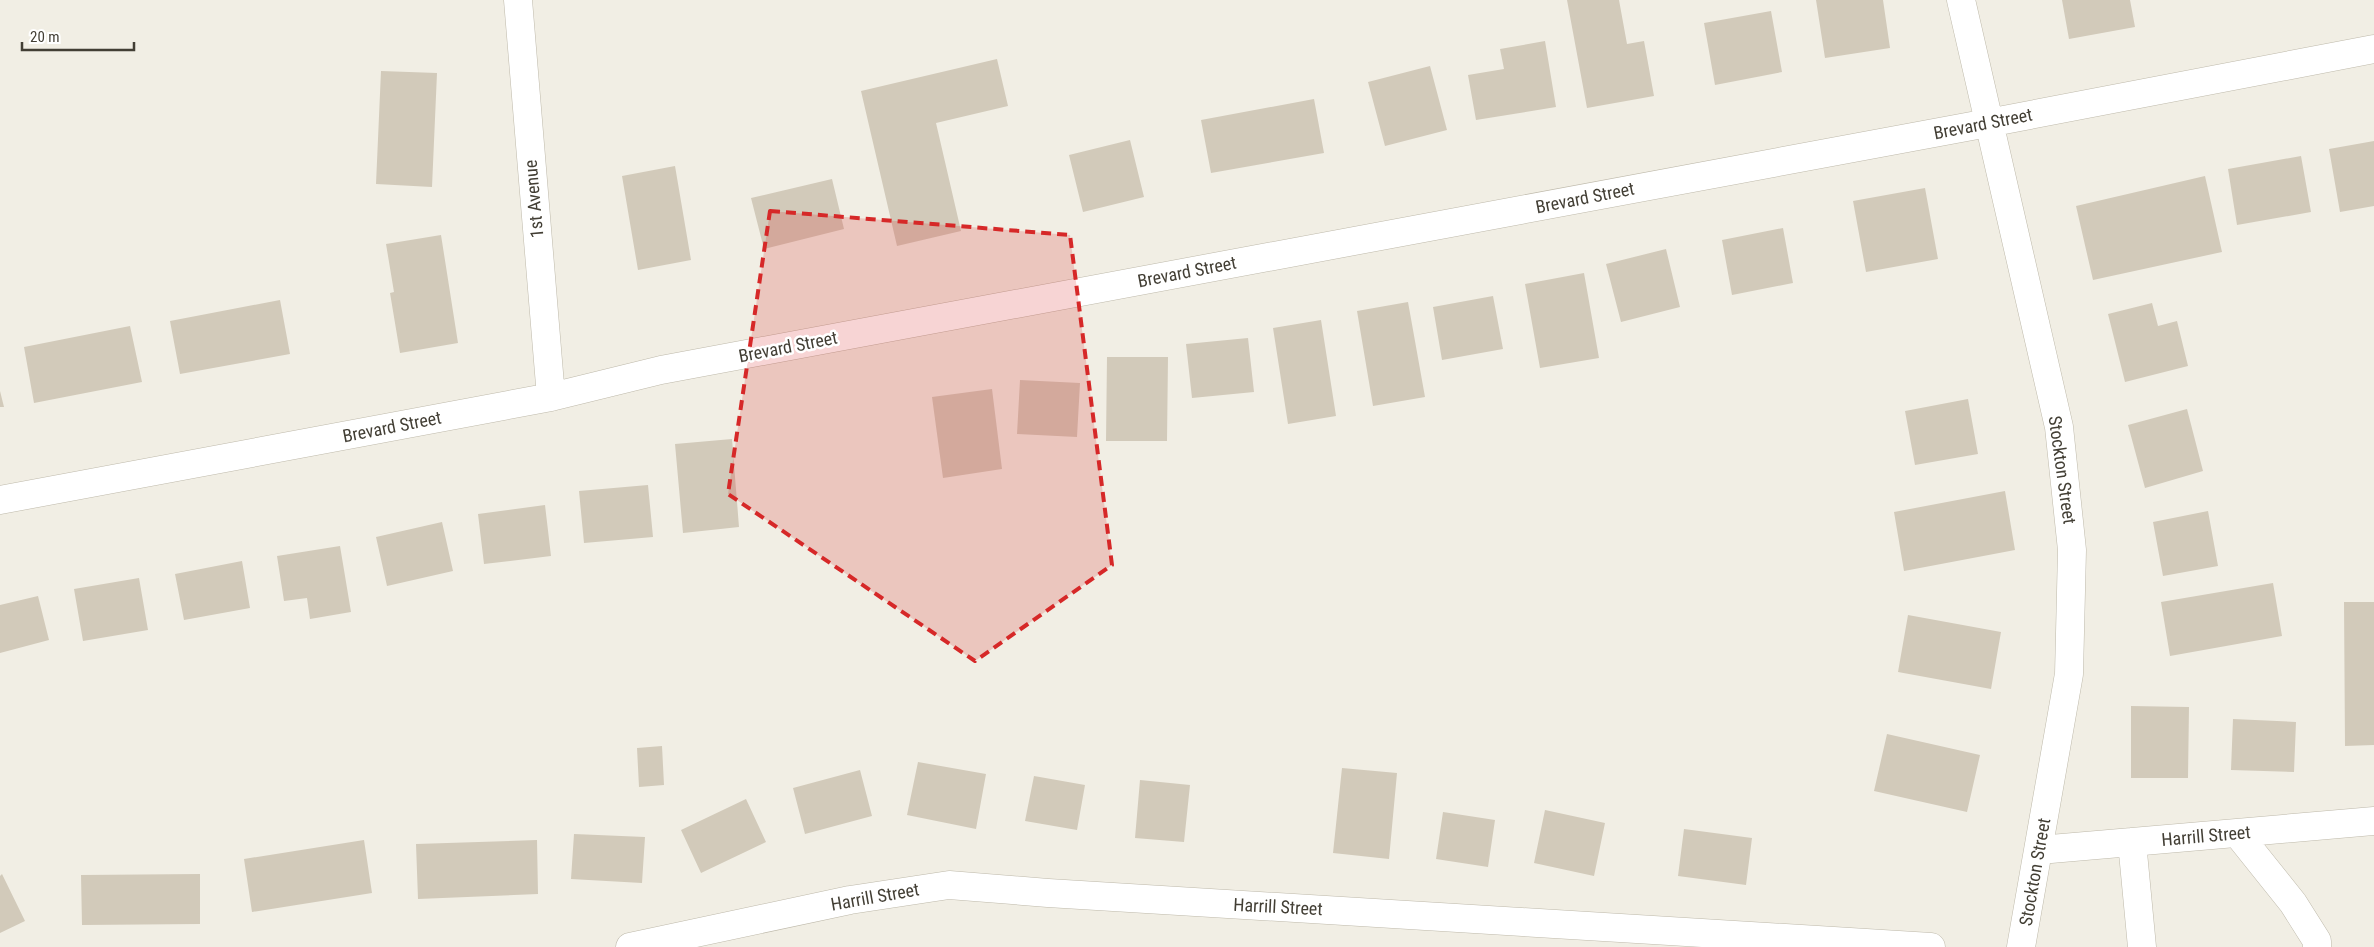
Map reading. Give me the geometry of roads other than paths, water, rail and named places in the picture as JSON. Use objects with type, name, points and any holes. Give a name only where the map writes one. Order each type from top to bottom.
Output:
[{"type":"street","name":"1st Avenue","points":[[518,0],[550,397]]},
{"type":"street","name":"Stockton Street","points":[[1960,0],[2059,427],[2072,550],[2069,674],[2021,947]]},
{"type":"street","name":"Brevard Street","points":[[0,500],[550,397],[671,368],[1988,123],[2374,49]]},
{"type":"street","name":"Harrill Street","points":[[2039,850],[2374,821]]},
{"type":"street","points":[[2237,833],[2293,903],[2317,941],[2317,947]]},
{"type":"street","points":[[2132,842],[2142,947]]},
{"type":"street","name":"Harrill Street","points":[[630,947],[850,900],[949,884],[1048,893],[1745,941],[1931,947]]}]
